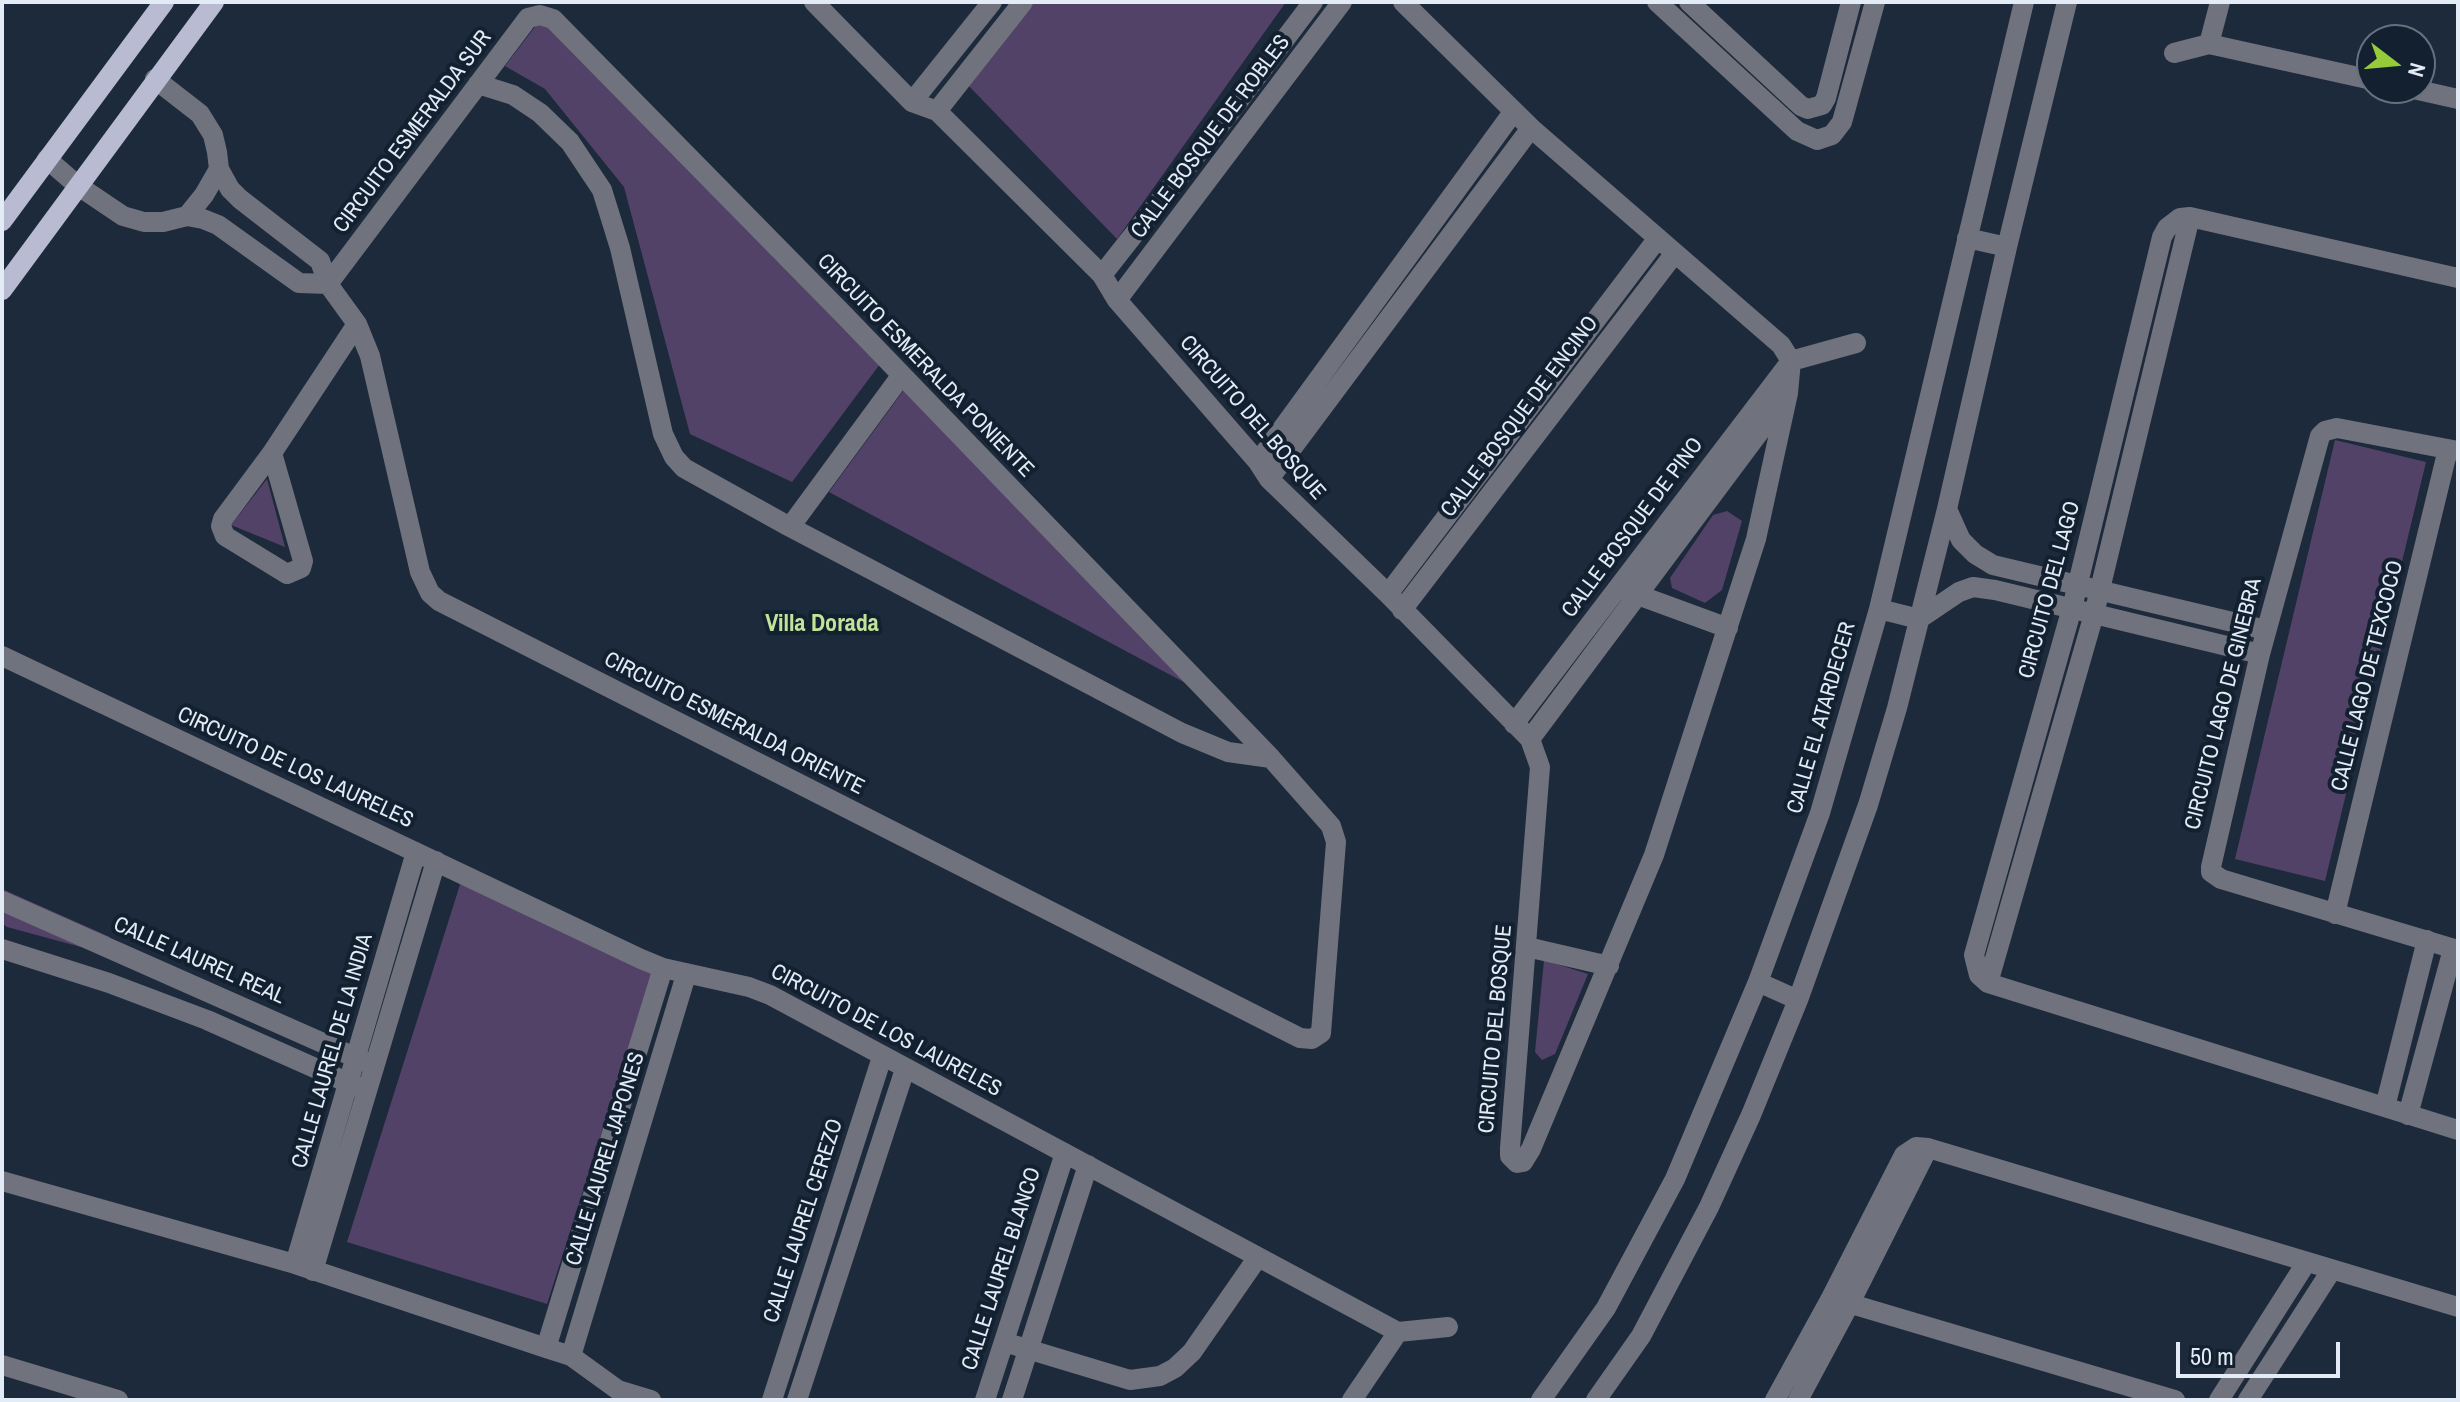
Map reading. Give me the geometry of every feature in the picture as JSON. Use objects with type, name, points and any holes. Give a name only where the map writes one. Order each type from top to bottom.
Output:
[{"type":"main road","points":[[2,221],[164,2]]},
{"type":"main road","points":[[2,290],[214,2]]},
{"type":"street","name":"CIRCUITO DEL BOSQUE","points":[[814,2],[912,102],[937,111],[1102,275],[1117,300],[1264,471],[1530,739],[1540,767],[1510,1148],[1510,1156],[1517,1163],[1523,1162],[1531,1149],[1654,855],[1756,539],[1788,393],[1791,361]]},
{"type":"street","points":[[912,102],[992,2]]},
{"type":"street","points":[[937,111],[1023,2]]},
{"type":"street","name":"CALLE BOSQUE DE ROBLES","points":[[1102,275],[1313,2]]},
{"type":"street","name":"CALLE BOSQUE DE ROBLES","points":[[1117,300],[1342,2]]},
{"type":"street","points":[[1403,2],[1531,128],[1781,345],[1791,361],[1856,343]]},
{"type":"street","points":[[1657,2],[1797,131],[1817,140],[1838,129],[1842,122],[1875,2]]},
{"type":"street","points":[[1689,2],[1801,106],[1814,109],[1822,105],[1826,98],[1851,2]]},
{"type":"street","name":"CALLE EL ATARDECER","points":[[1541,1400],[1606,1308],[1675,1179],[1758,982],[1820,813],[1879,609],[2024,2]]},
{"type":"street","points":[[1596,1400],[1641,1336],[1677,1271],[1751,1115],[1798,1000],[1868,805],[1947,509],[2067,2]]},
{"type":"street","points":[[2209,44],[2220,2]]},
{"type":"street","name":"CIRCUITO ESMERALDA SUR","points":[[328,284],[528,18],[540,15]]},
{"type":"street","name":"CIRCUITO ESMERALDA PONIENTE","points":[[540,15],[553,19],[901,376],[1271,758],[1335,833]]},
{"type":"street","points":[[2174,53],[2209,44],[2356,76]]},
{"type":"street","name":"CIRCUITO ESMERALDA ORIENTE","points":[[155,79],[200,114],[213,135],[219,169],[230,189],[320,261],[328,284],[357,324],[370,356],[420,572],[424,583],[439,601],[1300,1038],[1312,1039],[1321,1033],[1335,833]]},
{"type":"street","points":[[478,84],[513,95],[540,113],[570,142],[602,190],[618,238],[663,434],[674,457],[695,474],[790,527],[1182,733],[1228,752],[1271,758]]},
{"type":"street","points":[[2436,94],[2458,99]]},
{"type":"street","points":[[1814,109],[1824,138]]},
{"type":"street","points":[[1264,471],[1388,284],[1514,111]]},
{"type":"street","points":[[1230,112],[1247,128]]},
{"type":"street","points":[[1264,471],[1405,297],[1531,128]]},
{"type":"street","points":[[47,159],[77,185],[123,216],[144,222],[163,222],[187,216],[218,225],[299,283],[328,284]]},
{"type":"street","points":[[187,216],[219,169]]},
{"type":"street","points":[[2190,217],[2458,278]]},
{"type":"street","name":"CIRCUITO DEL LAGO","points":[[2190,217],[2094,614],[1988,983],[1979,975],[1975,965],[1975,944],[2072,608],[2162,237],[2172,222],[2190,217]]},
{"type":"street","name":"CALLE BOSQUE DE ENCINO","points":[[1388,594],[1658,238]]},
{"type":"street","points":[[1967,238],[2007,247]]},
{"type":"street","name":"CALLE BOSQUE DE ENCINO","points":[[1402,610],[1675,253]]},
{"type":"street","points":[[1388,284],[1405,297]]},
{"type":"street","points":[[272,453],[303,561],[301,568],[287,574],[221,531],[223,519],[272,453],[357,324]]},
{"type":"street","name":"CALLE BOSQUE DE PINO","points":[[1530,739],[1628,591],[1791,361]]},
{"type":"street","points":[[790,527],[901,376]]},
{"type":"street","name":"CALLE BOSQUE DE PINO","points":[[1514,724],[1628,591],[1788,393]]},
{"type":"street","points":[[1526,413],[1543,426]]},
{"type":"street","name":"CIRCUITO LAGO DE GINEBRA","points":[[2453,450],[2337,428],[2325,431],[2315,445],[2260,654],[2211,860],[2211,872],[2221,879],[2455,949]]},
{"type":"street","name":"CALLE LAGO DE TEXCOCO","points":[[2335,914],[2453,450]]},
{"type":"street","points":[[1947,509],[1961,540],[1975,554],[1993,565],[2266,630]]},
{"type":"street","points":[[1879,609],[1919,619],[1959,592],[1973,587],[2260,654]]},
{"type":"street","points":[[1628,591],[1728,628]]},
{"type":"street","name":"CIRCUITO DE LOS LAURELES","points":[[4,662],[663,968],[749,987],[770,995],[1398,1332]]},
{"type":"street","name":"CALLE LAUREL DE LA INDIA","points":[[366,1062],[416,852]]},
{"type":"street","name":"CALLE LAUREL DE LA INDIA","points":[[304,1268],[366,1062],[436,861]]},
{"type":"street","name":"CALLE LAUREL REAL","points":[[2,901],[366,1062]]},
{"type":"street","points":[[2385,1107],[2427,940]]},
{"type":"street","points":[[1527,947],[1609,966]]},
{"type":"street","points":[[2,949],[109,983],[231,1030],[358,1087]]},
{"type":"street","points":[[2408,1115],[2455,949]]},
{"type":"street","points":[[109,983],[119,952]]},
{"type":"street","name":"CALLE LAUREL JAPONES","points":[[546,1348],[663,968]]},
{"type":"street","name":"CALLE LAUREL JAPONES","points":[[571,1356],[686,975]]},
{"type":"street","points":[[1758,982],[1798,1000]]},
{"type":"street","points":[[1988,983],[2458,1130]]},
{"type":"street","name":"CALLE LAUREL CEREZO","points":[[772,1400],[882,1057]]},
{"type":"street","points":[[797,1400],[905,1069]]},
{"type":"street","points":[[1798,1400],[1904,1155],[1910,1148],[1928,1148],[2458,1307]]},
{"type":"street","name":"CALLE LAUREL BLANCO","points":[[985,1400],[1065,1153]]},
{"type":"street","points":[[605,1155],[629,1164]]},
{"type":"street","points":[[1012,1400],[1088,1165]]},
{"type":"street","points":[[2,1181],[304,1268],[571,1356],[618,1390],[651,1400]]},
{"type":"street","points":[[822,1245],[845,1251]]},
{"type":"street","points":[[1004,1342],[1130,1380],[1160,1376],[1175,1368],[1192,1352],[1258,1257]]},
{"type":"street","points":[[2219,1400],[2306,1263]]},
{"type":"street","points":[[2248,1400],[2331,1271]]},
{"type":"street","points":[[1775,1400],[1840,1301]]},
{"type":"street","points":[[1840,1301],[2175,1400]]},
{"type":"street","points":[[1352,1400],[1398,1332],[1448,1327]]},
{"type":"street","points":[[2,1365],[118,1400]]},
{"type":"shaded area","points":[[1027,2],[1286,2],[1117,239],[965,82]]},
{"type":"shaded area","points":[[544,15],[880,364],[792,482],[690,434],[624,187],[545,89],[505,66]]},
{"type":"shaded area","points":[[912,379],[1232,708],[829,492]]},
{"type":"shaded area","points":[[2335,440],[2426,462],[2325,881],[2235,859]]},
{"type":"shaded area","points":[[267,479],[285,547],[231,525]]},
{"type":"shaded area","points":[[1727,511],[1742,521],[1722,590],[1705,603],[1672,588],[1670,578],[1713,515]]},
{"type":"shaded area","points":[[464,872],[656,962],[547,1304],[347,1242]]},
{"type":"shaded area","points":[[2,889],[110,937],[103,953],[7,927],[2,923]]},
{"type":"shaded area","points":[[1544,960],[1588,974],[1555,1054],[1542,1060],[1535,1052]]},
{"type":"district","name":"Villa Dorada","points":[[822,625]]}]
